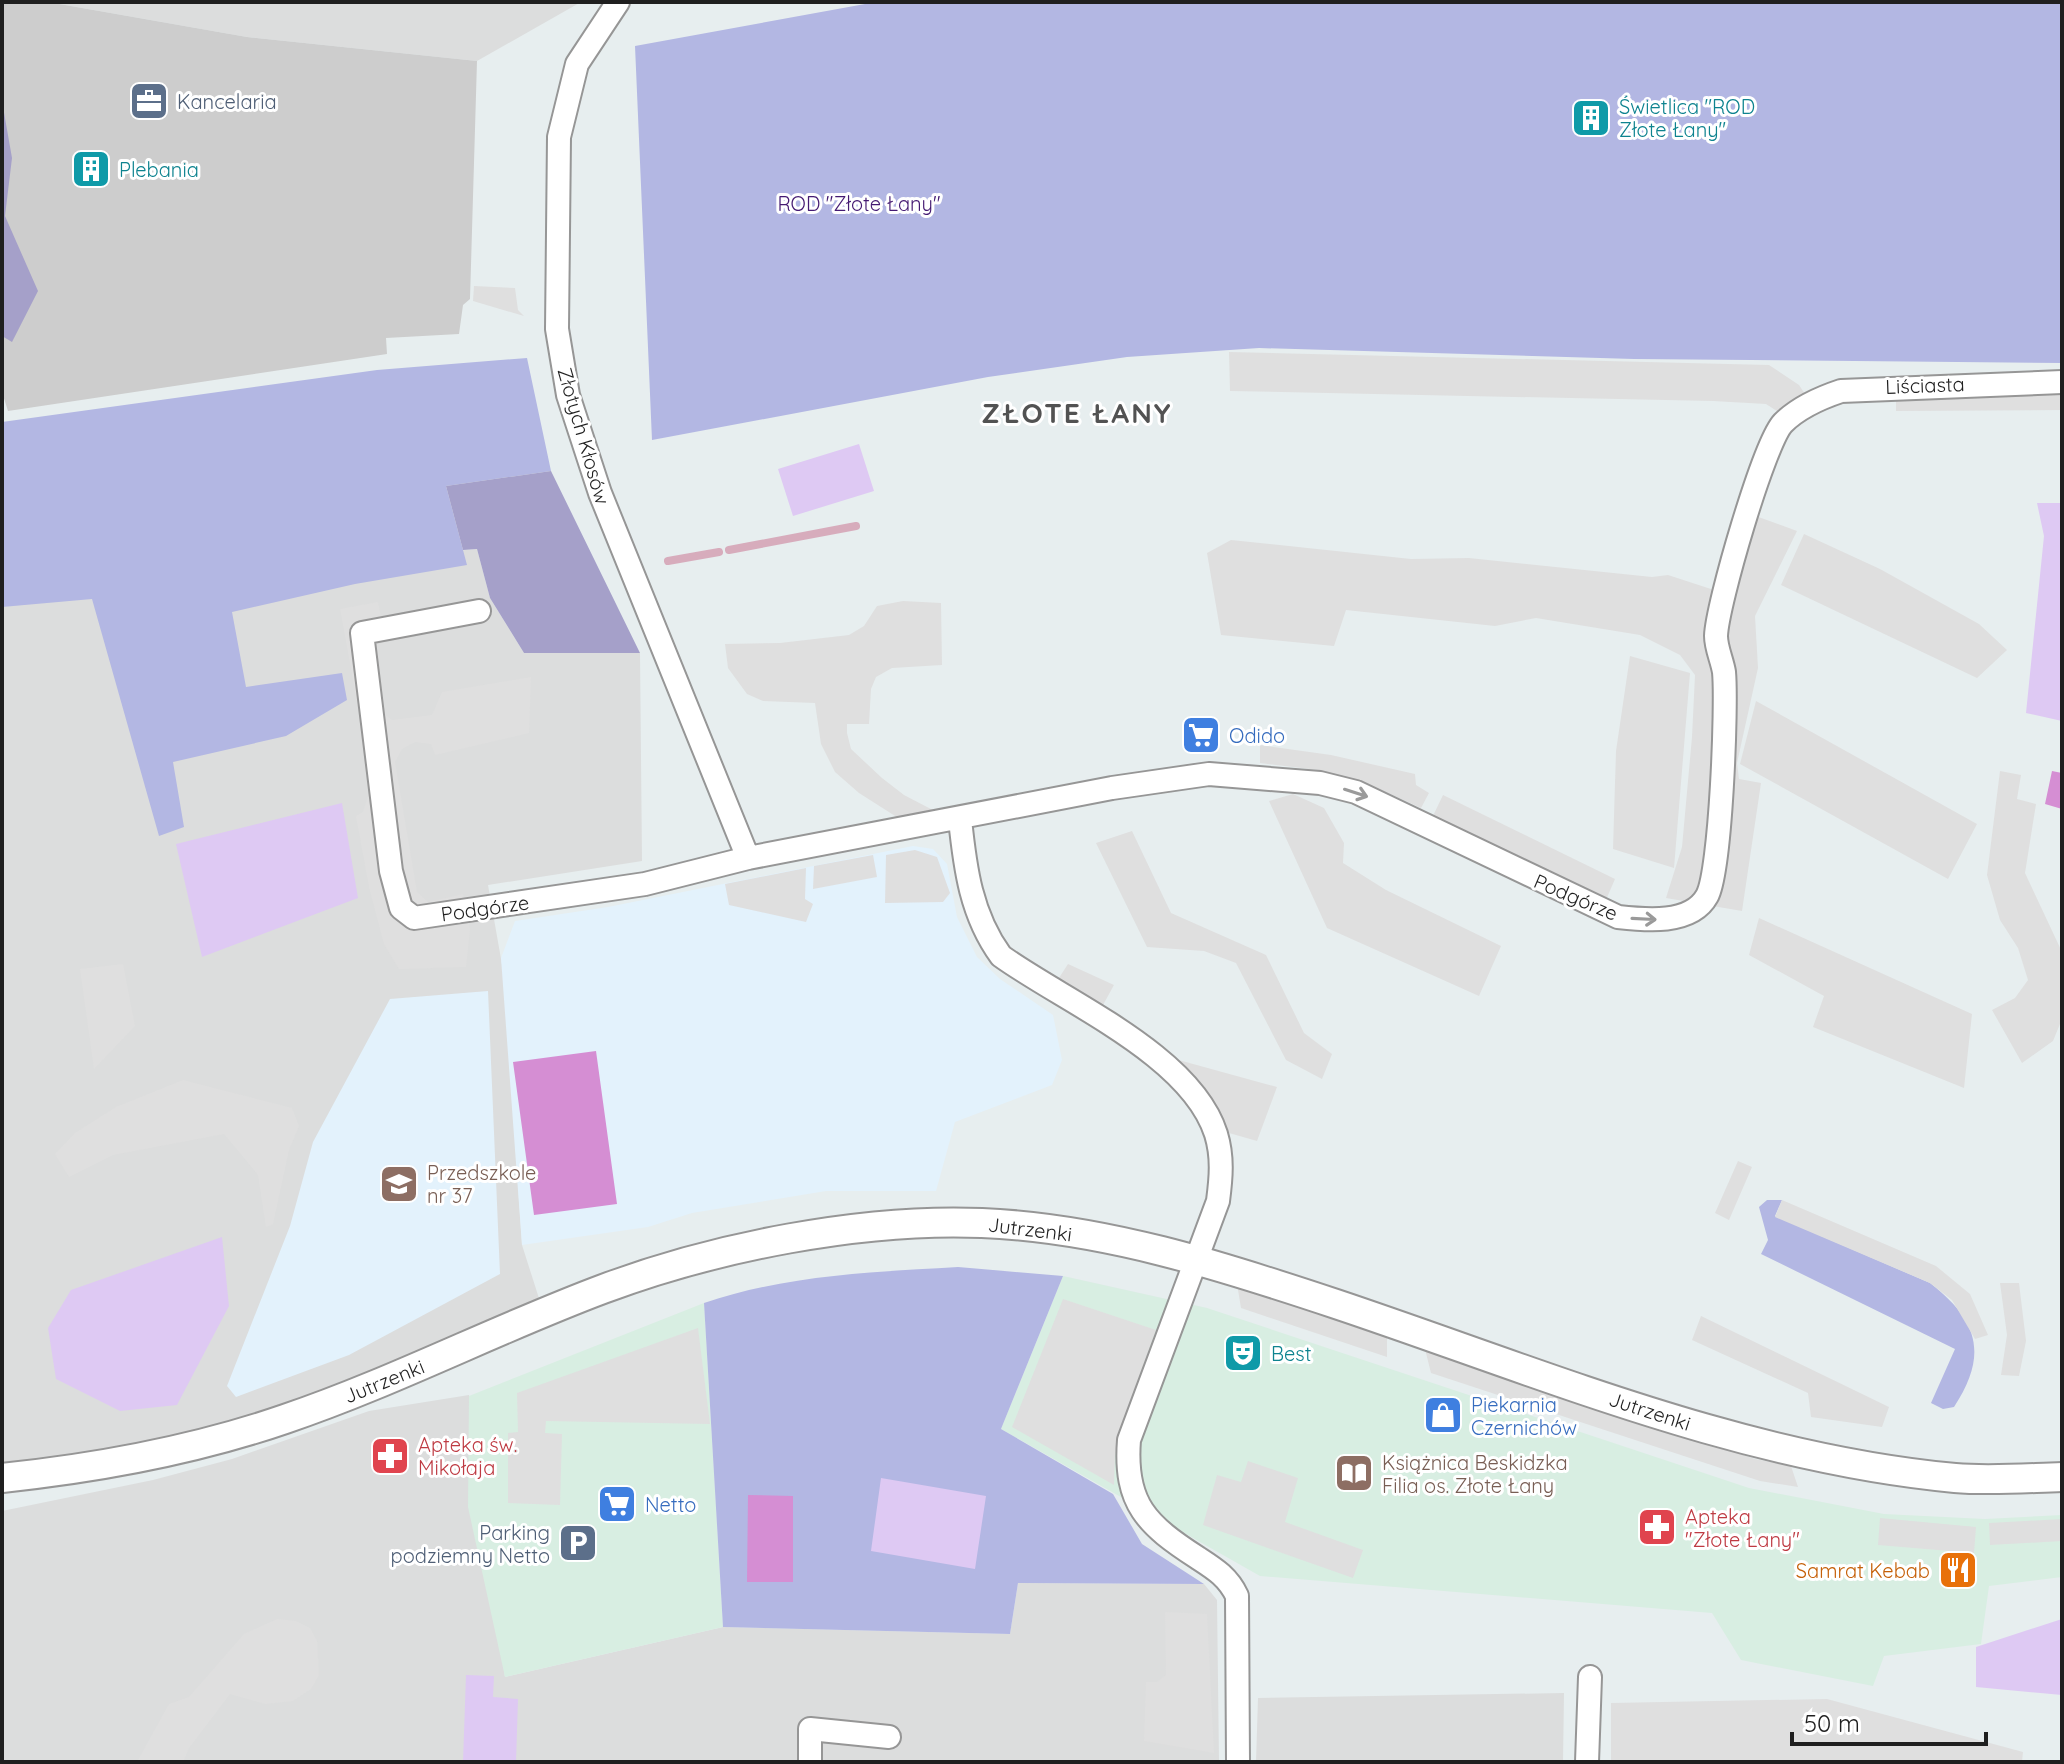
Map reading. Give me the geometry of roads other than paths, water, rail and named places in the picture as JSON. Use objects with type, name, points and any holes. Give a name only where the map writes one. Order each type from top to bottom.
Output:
[{"type":"street","name":"Złotych Kłosów","points":[[618,2],[608,12],[577,64],[559,137],[557,329],[568,395],[598,489],[748,858]]},
{"type":"street","name":"Liściasta","points":[[1795,413],[1815,400],[1866,387],[2062,382]]},
{"type":"street","name":"Podgórze","points":[[479,611],[362,633],[391,871],[401,908],[414,918],[645,884],[748,858],[1112,788],[1209,774],[1320,783],[1383,803],[1537,881],[1618,917],[1650,921],[1689,913],[1707,896],[1714,867],[1725,709],[1724,672],[1716,637],[1759,469],[1780,425],[1795,413]]},
{"type":"street","points":[[960,819],[967,880],[985,934],[1001,956],[1168,1067],[1193,1095],[1216,1132],[1222,1167],[1218,1201],[1129,1440],[1127,1465],[1132,1495],[1145,1518],[1164,1536],[1229,1580],[1237,1596],[1238,1762]]},
{"type":"street","name":"Jutrzenki","points":[[2,1478],[137,1457],[228,1438],[364,1391],[602,1289],[695,1258],[765,1243],[865,1230],[981,1223],[1121,1242],[1194,1259],[1772,1448],[1860,1465],[1962,1478],[2062,1477]]},
{"type":"street","points":[[1587,1762],[1590,1677]]},
{"type":"street","points":[[810,1762],[810,1729],[889,1737]]},
{"type":"waterway","points":[[729,550],[856,526]]},
{"type":"waterway","points":[[668,561],[719,552]]},
{"type":"place","name":"Kancelaria","points":[[149,101]]},
{"type":"place","name":"Świetlica \"ROD Złote Łany\"","points":[[1591,118]]},
{"type":"place","name":"Plebania","points":[[91,169]]},
{"type":"place","name":"Odido","points":[[1201,735]]},
{"type":"place","name":"Przedszkole nr 37","points":[[399,1184]]},
{"type":"place","name":"Best","points":[[1243,1353]]},
{"type":"place","name":"Piekarnia Czernichów","points":[[1443,1415]]},
{"type":"place","name":"Apteka św. Mikołaja","points":[[390,1456]]},
{"type":"place","name":"Książnica Beskidzka Filia os. Złote Łany","points":[[1354,1473]]},
{"type":"place","name":"Netto","points":[[617,1504]]},
{"type":"place","name":"Apteka \"Złote Łany\"","points":[[1657,1527]]},
{"type":"place","name":"Parking podziemny Netto","points":[[578,1543]]},
{"type":"place","name":"Samrat Kebab","points":[[1958,1570]]},
{"type":"district","name":"ZŁOTE ŁANY","points":[[1077,412]]},
{"type":"park label","name":"ROD \"Złote Łany\"","points":[[859,203]]}]
